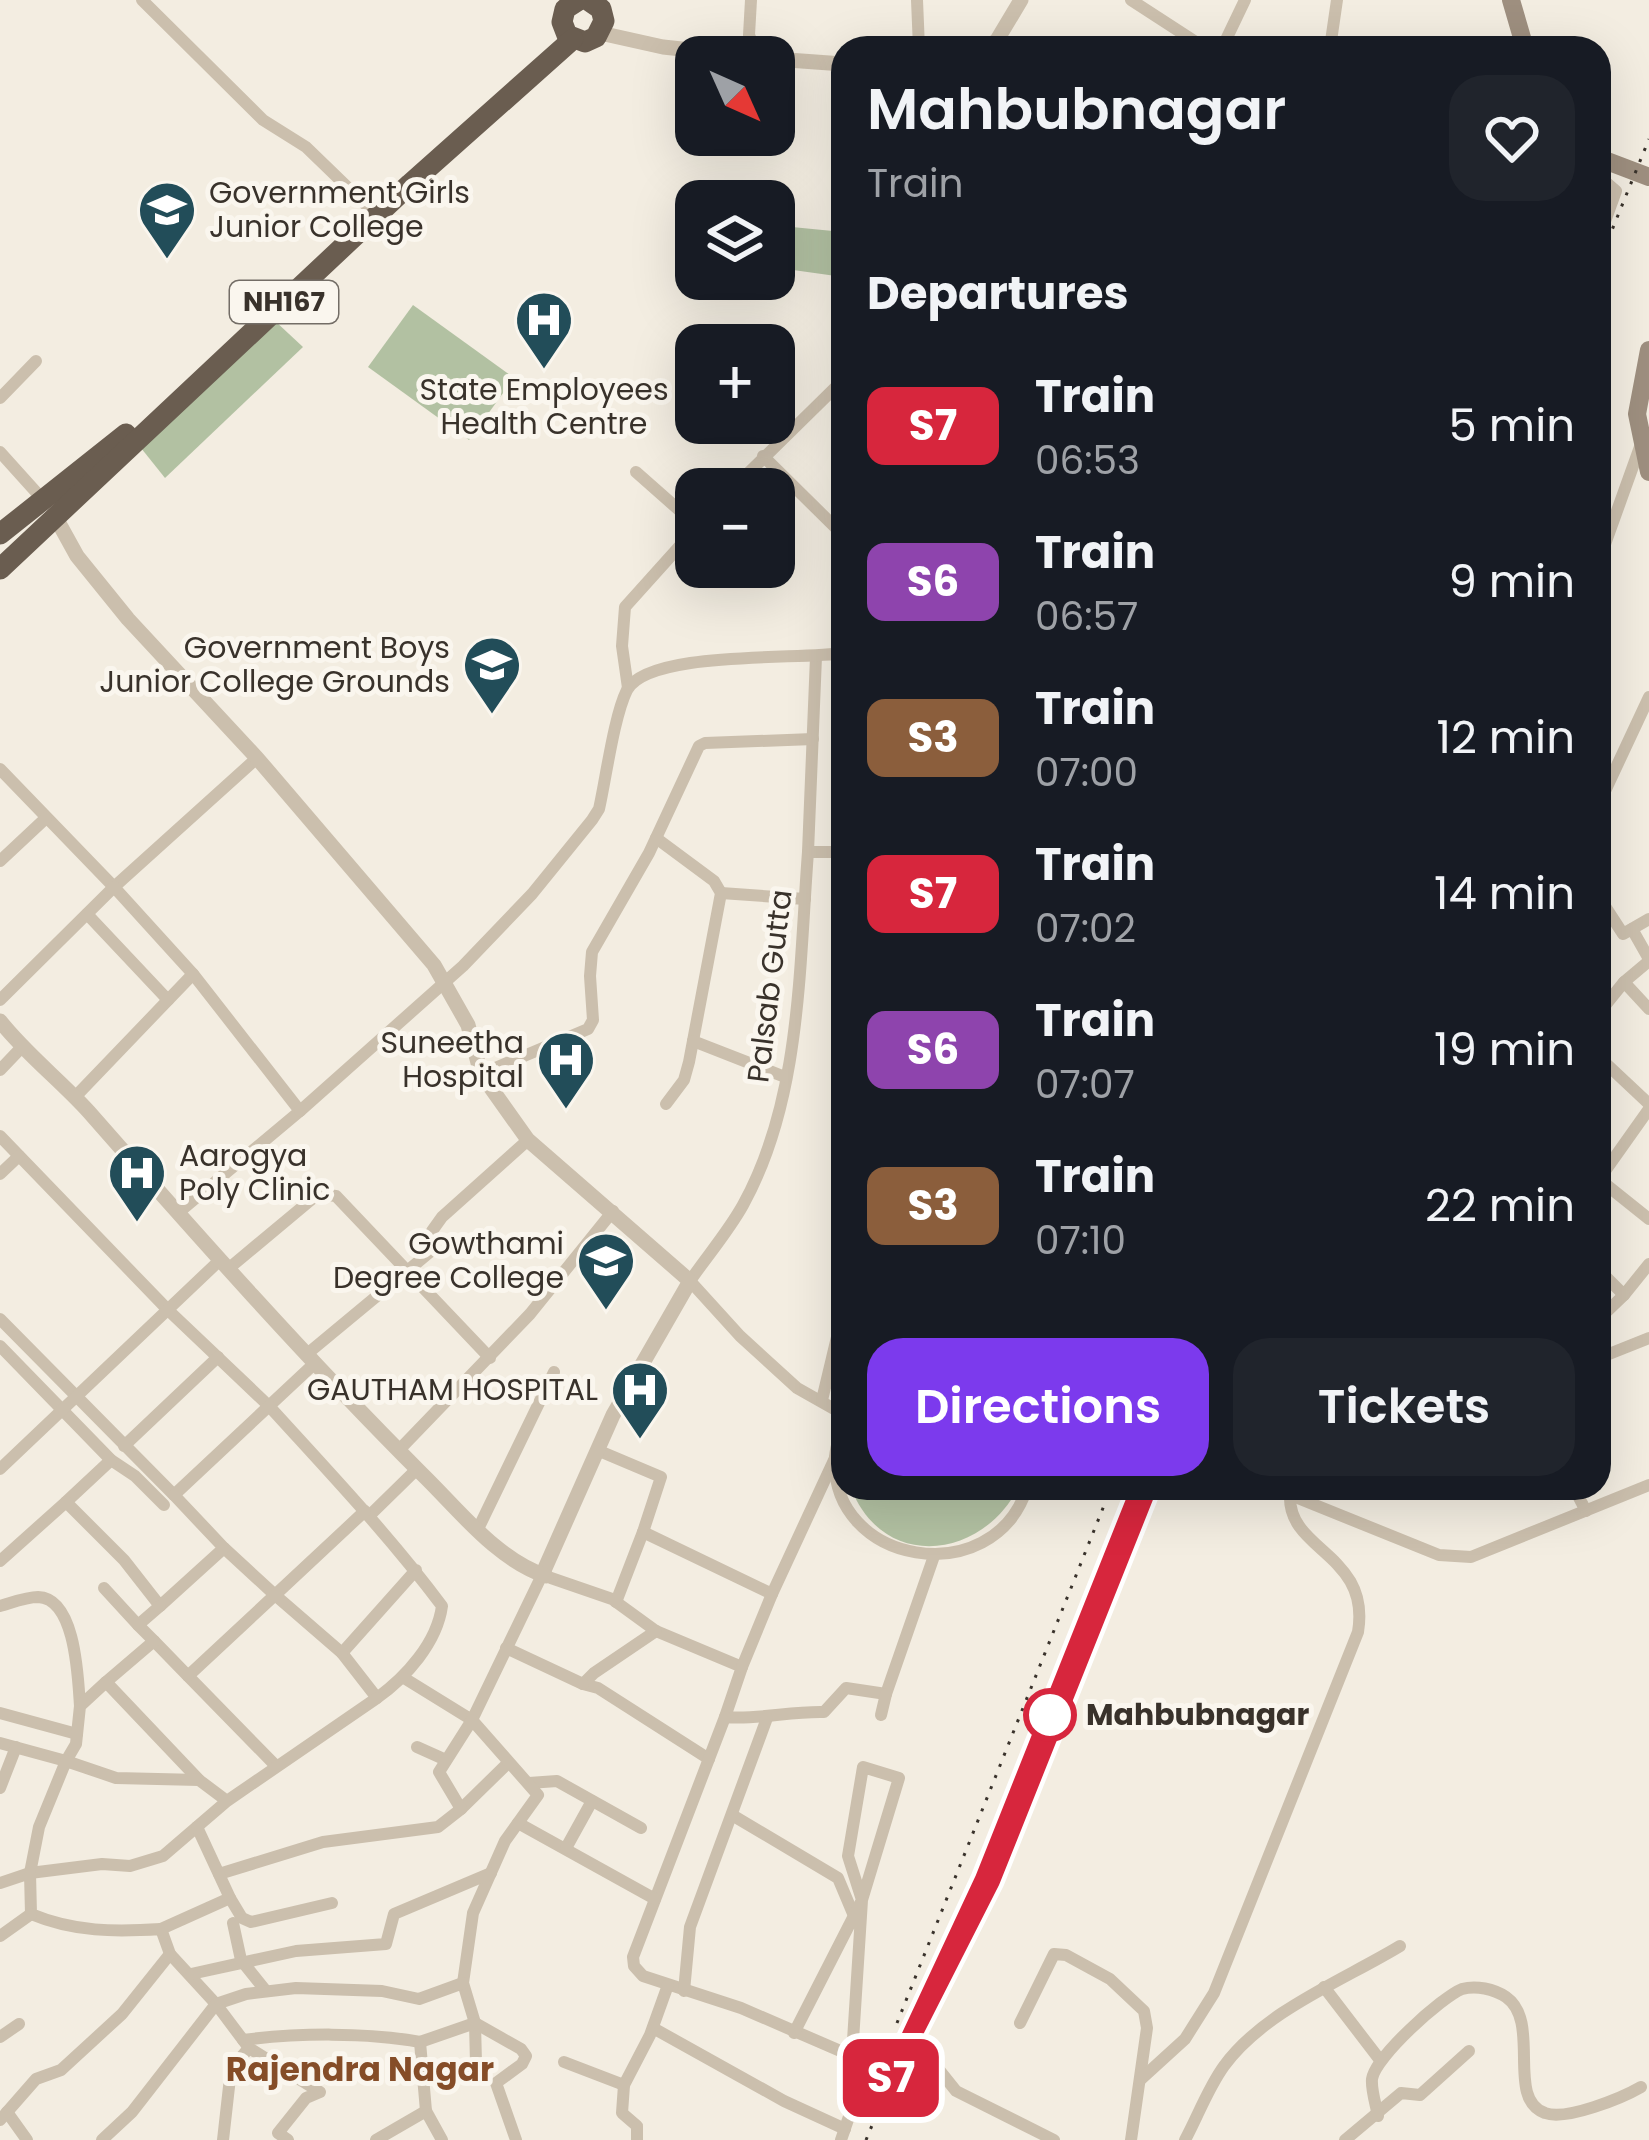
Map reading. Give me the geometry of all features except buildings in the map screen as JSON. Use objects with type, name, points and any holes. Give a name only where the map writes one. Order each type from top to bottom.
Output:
[{"type":"highway","name":"NH167","points":[[587,0],[603,15],[600,33],[584,42],[568,34],[565,9],[587,0]]},
{"type":"highway","name":"NH167","points":[[0,534],[118,442],[368,207],[568,34]]},
{"type":"highway","name":"NH167","points":[[0,569],[568,34]]},
{"type":"main road","points":[[1511,0],[1522,36]]},
{"type":"main road","points":[[1611,163],[1649,177]]},
{"type":"main road","points":[[1649,350],[1637,414],[1649,472]]},
{"type":"street","points":[[142,0],[263,120],[306,147],[368,207]]},
{"type":"street","points":[[750,36],[751,0]]},
{"type":"street","points":[[917,0],[918,36]]},
{"type":"street","points":[[1000,36],[1021,0]]},
{"type":"street","points":[[1131,0],[1186,36]]},
{"type":"street","points":[[1228,36],[1245,0]]},
{"type":"street","points":[[1332,36],[1337,0]]},
{"type":"street","points":[[600,33],[675,48]]},
{"type":"street","points":[[795,61],[831,63]]},
{"type":"street","points":[[0,398],[36,361]]},
{"type":"street","points":[[752,468],[831,391]]},
{"type":"street","points":[[1611,527],[1641,443]]},
{"type":"street","points":[[0,452],[43,497],[77,556],[128,619],[257,758],[446,981],[468,1025],[481,1074],[528,1140],[690,1281],[797,1388],[831,1408]]},
{"type":"street","points":[[763,456],[831,523]]},
{"type":"street","points":[[636,472],[675,507]]},
{"type":"street","points":[[178,1213],[446,981],[532,894],[599,809],[628,688],[622,646],[625,608],[675,550]]},
{"type":"street","points":[[628,688],[649,671],[753,655],[831,655]]},
{"type":"street","points":[[808,852],[816,657]]},
{"type":"street","points":[[1611,778],[1649,697]]},
{"type":"street","points":[[481,1074],[588,1029],[593,1020],[592,952],[656,838],[699,746],[813,739]]},
{"type":"street","points":[[0,1000],[114,887],[257,758]]},
{"type":"street","points":[[0,769],[193,974],[300,1111]]},
{"type":"street","points":[[0,861],[46,818]]},
{"type":"street","points":[[656,838],[714,881],[721,893],[684,1080],[666,1104]]},
{"type":"street","name":"Palsab Gutta","points":[[690,1281],[743,1204],[778,1116],[794,1029],[808,852],[831,852]]},
{"type":"street","points":[[721,893],[805,899]]},
{"type":"street","points":[[87,914],[168,1000]]},
{"type":"street","points":[[1611,915],[1623,934],[1649,919]]},
{"type":"street","points":[[1611,998],[1649,960],[1633,928]]},
{"type":"street","points":[[75,1097],[193,974]]},
{"type":"street","points":[[1624,982],[1649,1009]]},
{"type":"street","points":[[0,1022],[75,1097],[311,1358],[516,1566],[616,1602],[656,1631],[742,1667]]},
{"type":"street","points":[[694,1041],[785,1077]]},
{"type":"street","points":[[0,1070],[21,1048]]},
{"type":"street","points":[[1611,1069],[1649,1107],[1611,1163]]},
{"type":"street","points":[[0,1136],[168,1310],[269,1406],[416,1570],[442,1606],[440,1618],[404,1678],[275,1765],[163,1856],[130,1866],[102,1864],[30,1873],[0,1883]]},
{"type":"street","points":[[169,1500],[269,1406],[311,1358],[430,1252],[432,1231],[442,1217],[528,1140]]},
{"type":"street","points":[[0,1174],[19,1156]]},
{"type":"street","points":[[1611,1188],[1649,1219]]},
{"type":"street","points":[[0,1469],[168,1310],[318,1193],[336,1196],[490,1358]]},
{"type":"street","points":[[399,1450],[530,1314],[613,1211]]},
{"type":"street","points":[[1611,1304],[1649,1264]]},
{"type":"street","points":[[461,1809],[439,1772],[472,1720],[547,1576],[613,1415],[690,1281]]},
{"type":"street","points":[[1611,1282],[1624,1295]]},
{"type":"street","points":[[0,1319],[169,1500]]},
{"type":"street","points":[[13,1333],[0,1346],[111,1460],[169,1500],[224,1548],[341,1653],[377,1698]]},
{"type":"street","points":[[1611,1353],[1649,1338]]},
{"type":"street","points":[[124,1447],[218,1357]]},
{"type":"street","points":[[822,1400],[831,1362]]},
{"type":"street","points":[[478,1529],[554,1372]]},
{"type":"street","points":[[597,1450],[661,1477],[616,1602]]},
{"type":"street","points":[[0,1561],[111,1460]]},
{"type":"street","points":[[831,1467],[742,1667],[633,1957],[643,1976],[741,2008],[852,2056]]},
{"type":"street","points":[[188,1676],[417,1469]]},
{"type":"street","points":[[1300,1500],[1438,1555],[1471,1557],[1649,1485]]},
{"type":"street","points":[[846,1500],[876,1538],[904,1551],[934,1556],[972,1548],[994,1535],[1021,1500]]},
{"type":"street","points":[[1140,2080],[1185,2038],[1214,1993],[1358,1632],[1362,1611],[1354,1584],[1296,1524],[1289,1514],[1290,1500]]},
{"type":"street","points":[[1581,1500],[1586,1510]]},
{"type":"street","points":[[66,1502],[124,1560],[160,1606]]},
{"type":"street","points":[[643,1532],[772,1594]]},
{"type":"street","points":[[138,1625],[224,1548]]},
{"type":"street","points":[[880,1714],[934,1556]]},
{"type":"street","points":[[341,1653],[416,1570]]},
{"type":"street","points":[[104,1588],[275,1765]]},
{"type":"street","points":[[0,1606],[39,1597],[51,1602],[74,1640],[80,1706],[77,1734],[39,1827],[30,1873],[31,1914]]},
{"type":"street","points":[[584,1684],[594,1672],[656,1631]]},
{"type":"street","points":[[80,1706],[154,1641]]},
{"type":"street","points":[[506,1648],[598,1688],[709,1759]]},
{"type":"street","points":[[404,1678],[472,1720],[536,1790],[538,1798],[505,1840],[473,1913],[463,1983],[475,2023],[476,2063]]},
{"type":"street","points":[[106,1682],[199,1780],[227,1801]]},
{"type":"street","points":[[724,1717],[824,1712],[846,1688],[886,1694]]},
{"type":"street","points":[[0,1713],[77,1734]]},
{"type":"street","points":[[683,1991],[691,1928],[767,1718]]},
{"type":"street","points":[[0,1743],[116,1778],[199,1780]]},
{"type":"street","points":[[0,1788],[16,1747]]},
{"type":"street","points":[[417,1747],[446,1760]]},
{"type":"street","points":[[219,1874],[323,1842],[438,1827],[508,1763]]},
{"type":"street","points":[[653,2027],[843,2135],[854,2102],[852,2056],[862,1900],[848,1856],[863,1767],[899,1778],[862,1900],[794,2033]]},
{"type":"street","points":[[529,1783],[556,1781],[641,1828]]},
{"type":"street","points":[[566,1847],[592,1801]]},
{"type":"street","points":[[732,1815],[838,1878],[854,1916]]},
{"type":"street","points":[[518,1823],[655,1899]]},
{"type":"street","points":[[197,1827],[242,1918],[251,1922],[332,1903]]},
{"type":"street","points":[[190,1974],[296,1951],[386,1944],[394,1914],[490,1873]]},
{"type":"street","points":[[31,1914],[63,1928],[160,1929],[230,1898]]},
{"type":"street","points":[[0,1936],[31,1914]]},
{"type":"street","points":[[233,1923],[243,1963],[266,1991]]},
{"type":"street","points":[[160,1929],[170,1954],[246,2044],[320,2092],[306,2098],[278,2133],[288,2140]]},
{"type":"street","points":[[1184,2140],[1231,2058],[1324,1987],[1400,1946]]},
{"type":"street","points":[[27,2140],[3,2116],[36,2079],[61,2070],[122,2014],[170,1954]]},
{"type":"street","points":[[1020,2024],[1054,1954],[1066,1954],[1110,1979],[1144,2011],[1147,2027],[1131,2140]]},
{"type":"street","points":[[102,2140],[144,2097],[216,2004],[296,1988],[382,1991],[418,1999],[463,1983]]},
{"type":"street","points":[[637,2140],[637,2126],[622,2113],[624,2085],[668,1985]]},
{"type":"street","points":[[1378,2116],[1372,2083],[1380,2060],[1448,1996],[1479,1986],[1506,1997],[1521,2014],[1526,2091],[1539,2110],[1548,2115],[1598,2106],[1641,2087]]},
{"type":"street","points":[[1324,1987],[1380,2060]]},
{"type":"street","points":[[223,2140],[231,2069],[246,2044],[286,2034],[390,2036],[421,2042],[475,2023]]},
{"type":"street","points":[[475,2023],[526,2056],[496,2083],[516,2140]]},
{"type":"street","points":[[0,2036],[19,2024]]},
{"type":"street","points":[[421,2042],[426,2111],[442,2140]]},
{"type":"street","points":[[1345,2140],[1405,2090],[1420,2095],[1469,2050]]},
{"type":"street","points":[[932,2061],[956,2091],[1054,2140]]},
{"type":"street","points":[[564,2062],[624,2085]]},
{"type":"street","points":[[376,2140],[426,2111]]},
{"type":"green space","points":[[795,227],[831,231],[831,275],[795,270]]},
{"type":"green space","points":[[413,305],[514,378],[469,440],[368,367]]},
{"type":"green space","points":[[274,320],[303,347],[165,478],[141,448]]},
{"type":"green space","points":[[858,1500],[1010,1500],[981,1530],[957,1542],[933,1546],[908,1543],[885,1533]]},
{"type":"railway","points":[[1611,232],[1649,139]]},
{"type":"railway","points":[[897,2023],[1106,1500]]},
{"type":"railway","points":[[866,2140],[916,2019],[984,1879],[1135,1500]]},
{"type":"train","name":"S7","points":[[1135,1500],[984,1879],[890,2080],[991,1881],[1143,1500]]},
{"type":"place","name":"Government Girls Junior College","points":[[167,261]]},
{"type":"place","name":"State Employees Health Centre","points":[[544,371]]},
{"type":"place","name":"Government Boys Junior College Grounds","points":[[492,716]]},
{"type":"place","name":"Suneetha Hospital","points":[[566,1111]]},
{"type":"place","name":"Aarogya Poly Clinic","points":[[137,1224]]},
{"type":"place","name":"Gowthami Degree College","points":[[606,1312]]},
{"type":"place","name":"GAUTHAM HOSPITAL","points":[[640,1441]]},
{"type":"place","name":"Mahbubnagar","points":[[1050,1715]]},
{"type":"district","name":"Rajendra Nagar","points":[[360,2069]]}]
